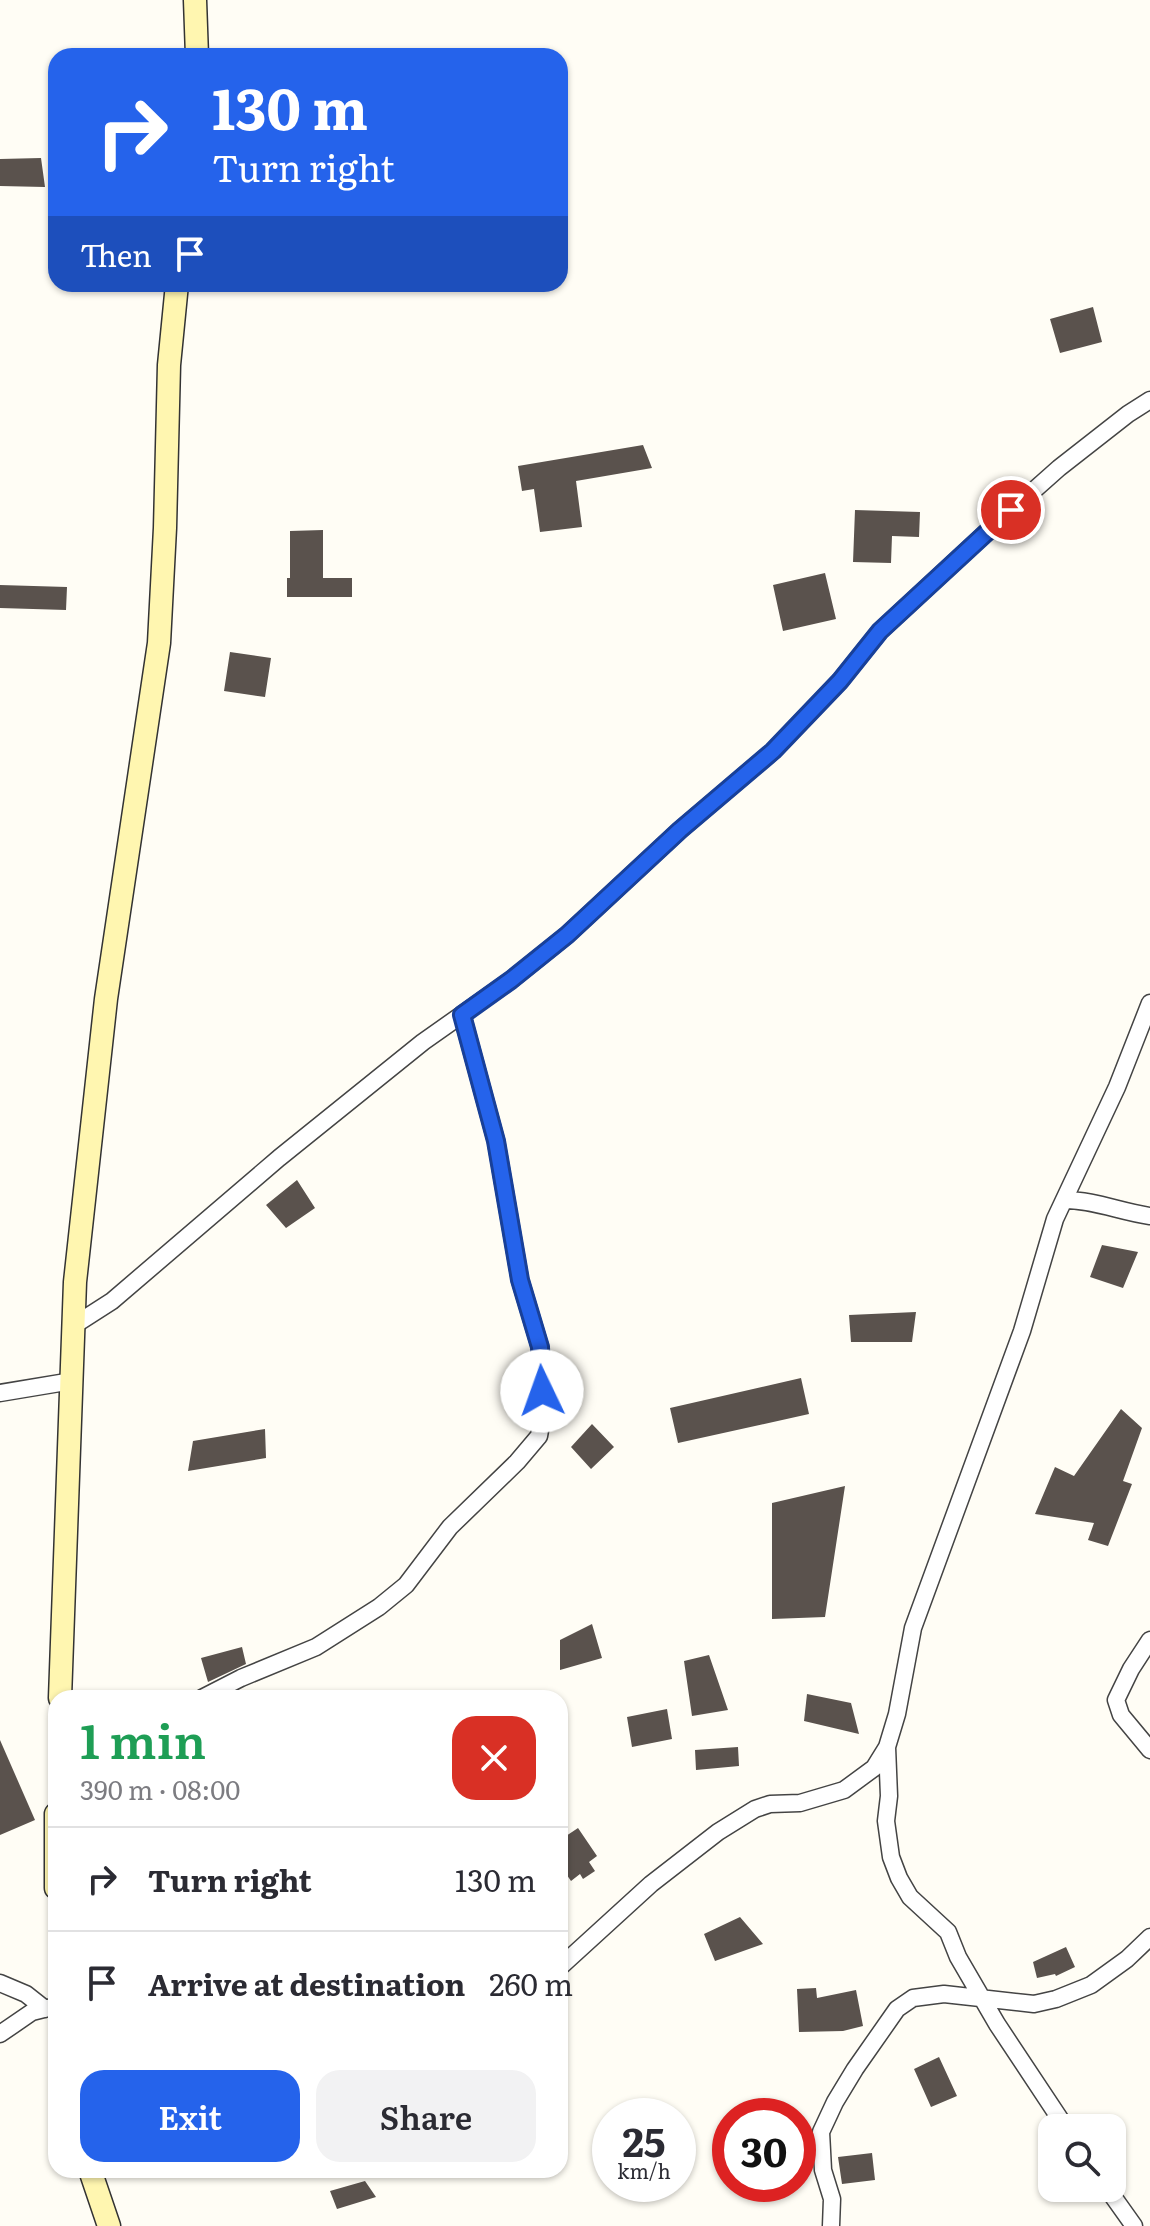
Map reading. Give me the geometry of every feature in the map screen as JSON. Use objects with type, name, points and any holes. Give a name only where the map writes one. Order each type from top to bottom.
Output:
[{"type":"street","points":[[195,0],[197,48]]},
{"type":"street","points":[[60,1690],[73,1326],[80,1229],[106,999],[159,643],[169,365],[176,292]]},
{"type":"street","points":[[73,1326],[112,1301],[279,1158],[423,1042],[511,980],[567,935],[680,830],[773,751],[840,681],[880,631],[1000,520],[1059,468],[1150,400]]},
{"type":"street","points":[[568,1960],[651,1884],[718,1832],[755,1809],[770,1804],[800,1803],[844,1790],[874,1768],[887,1747],[897,1714],[913,1628],[1022,1331],[1055,1219],[1117,1087],[1150,1003]]},
{"type":"street","points":[[218,1690],[316,1647],[379,1607],[406,1585],[450,1527],[517,1462],[539,1436],[543,1413],[540,1347],[520,1280],[496,1141],[462,1015]]},
{"type":"street","points":[[1065,1200],[1083,1200],[1150,1216]]},
{"type":"street","points":[[0,1393],[72,1381]]},
{"type":"street","points":[[1150,1640],[1116,1700],[1121,1715],[1150,1750]]},
{"type":"street","points":[[887,1747],[889,1796],[886,1821],[891,1857],[910,1897],[948,1932],[958,1957],[983,1999],[1057,2114]]},
{"type":"street","points":[[831,2226],[832,2199],[823,2170],[821,2132],[835,2102],[870,2045],[897,2009],[913,1998],[944,1994],[1034,2004],[1056,1999],[1091,1985],[1127,1959],[1150,1937]]},
{"type":"street","points":[[0,1983],[48,2005]]},
{"type":"street","points":[[0,2034],[32,2012],[48,2008]]},
{"type":"street","points":[[93,2178],[109,2226]]},
{"type":"street","points":[[1117,2202],[1134,2226]]},
{"type":"building","points":[[41,158],[45,187],[0,186],[0,159]]},
{"type":"building","points":[[1093,307],[1102,342],[1060,353],[1050,319]]},
{"type":"building","points":[[643,445],[652,468],[576,481],[582,527],[540,532],[534,489],[522,491],[518,466]]},
{"type":"building","points":[[855,510],[920,512],[919,537],[892,536],[891,563],[853,562]]},
{"type":"building","points":[[323,530],[323,578],[352,578],[352,597],[287,597],[290,531]]},
{"type":"building","points":[[825,573],[836,619],[783,631],[773,585]]},
{"type":"building","points":[[0,585],[67,587],[66,610],[0,608]]},
{"type":"building","points":[[230,652],[271,658],[265,697],[224,691]]},
{"type":"building","points":[[297,1180],[315,1208],[286,1228],[266,1205]]},
{"type":"building","points":[[1102,1245],[1138,1252],[1123,1288],[1090,1277]]},
{"type":"building","points":[[916,1312],[912,1342],[851,1342],[849,1315]]},
{"type":"building","points":[[801,1378],[809,1414],[678,1443],[670,1408]]},
{"type":"building","points":[[1121,1409],[1142,1428],[1123,1481],[1132,1484],[1108,1546],[1088,1540],[1094,1523],[1035,1514],[1055,1467],[1074,1476]]},
{"type":"building","points":[[592,1424],[614,1447],[591,1469],[571,1447]]},
{"type":"building","points":[[265,1429],[266,1458],[188,1471],[193,1441]]},
{"type":"building","points":[[845,1486],[825,1617],[772,1619],[772,1503]]},
{"type":"building","points":[[592,1624],[602,1658],[560,1670],[560,1640]]},
{"type":"building","points":[[242,1647],[246,1664],[208,1682],[201,1658]]},
{"type":"building","points":[[709,1655],[728,1710],[692,1716],[684,1661]]},
{"type":"building","points":[[807,1694],[851,1703],[859,1734],[804,1721]]},
{"type":"building","points":[[667,1709],[672,1739],[632,1747],[627,1717]]},
{"type":"building","points":[[0,1740],[35,1820],[0,1835]]},
{"type":"building","points":[[738,1747],[739,1766],[696,1770],[695,1750]]},
{"type":"building","points":[[578,1828],[597,1856],[589,1862],[595,1871],[583,1879],[580,1874],[571,1881],[568,1877],[568,1835]]},
{"type":"building","points":[[740,1917],[763,1944],[715,1961],[704,1934]]},
{"type":"building","points":[[1066,1947],[1075,1967],[1056,1976],[1037,1978],[1033,1962]]},
{"type":"building","points":[[816,1988],[817,1998],[856,1990],[863,2026],[843,2031],[799,2032],[797,1989]]},
{"type":"building","points":[[939,2057],[957,2096],[931,2107],[914,2069]]},
{"type":"building","points":[[872,2153],[875,2180],[842,2184],[838,2157]]},
{"type":"building","points":[[365,2181],[376,2197],[337,2209],[330,2191]]},
{"type":"route","points":[[542,1391],[540,1347],[520,1280],[496,1141],[462,1015],[567,935],[680,830],[773,751],[840,681],[880,631],[1011,510]]}]
